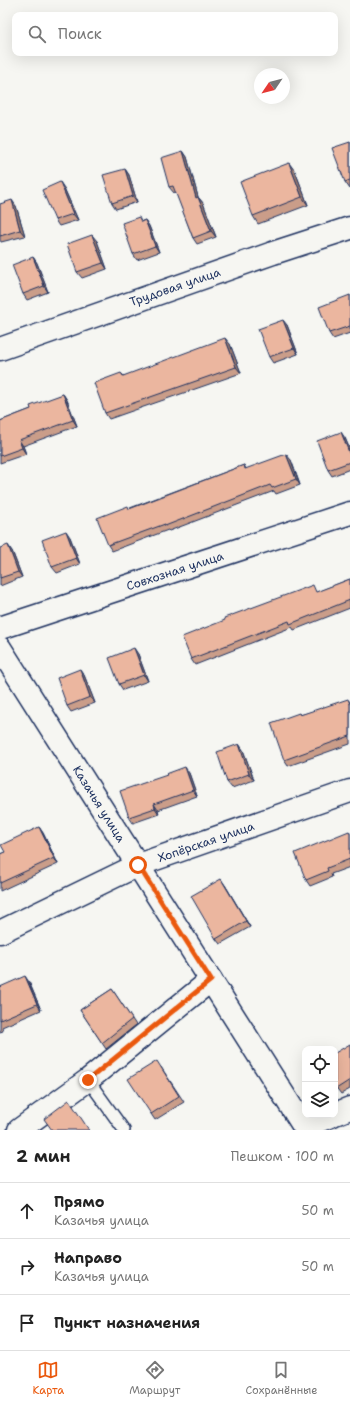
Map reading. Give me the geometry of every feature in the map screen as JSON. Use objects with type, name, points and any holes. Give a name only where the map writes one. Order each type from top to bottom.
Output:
[{"type":"street","name":"Трудовая улица","points":[[0,349],[273,253],[350,228]]},
{"type":"street","name":"Совхозная улица","points":[[0,628],[350,513]]},
{"type":"street","name":"Казачья улица","points":[[0,648],[305,1129]]},
{"type":"street","name":"Хопёрская улица","points":[[0,932],[138,865],[350,791]]},
{"type":"street","points":[[19,1130],[88,1080],[211,980]]},
{"type":"street","points":[[338,1113],[350,1108]]},
{"type":"street","points":[[305,1129],[328,1118]]},
{"type":"lane","points":[[88,1080],[124,1130]]},
{"type":"building","points":[[350,142],[350,180],[345,182],[332,148]]},
{"type":"building","points":[[183,151],[196,198],[198,197],[211,231],[193,238],[173,186],[169,187],[161,158]]},
{"type":"building","points":[[289,163],[302,197],[253,216],[240,182]]},
{"type":"building","points":[[125,169],[133,196],[112,203],[103,175]]},
{"type":"building","points":[[60,182],[73,214],[55,220],[42,190]]},
{"type":"building","points":[[12,200],[20,230],[0,236],[0,204]]},
{"type":"building","points":[[139,217],[141,222],[145,220],[155,246],[133,254],[122,223]]},
{"type":"building","points":[[92,235],[103,263],[77,272],[67,244]]},
{"type":"building","points":[[33,257],[44,286],[23,294],[12,265]]},
{"type":"building","points":[[350,295],[350,326],[329,333],[319,307]]},
{"type":"building","points":[[283,320],[294,348],[269,357],[258,329]]},
{"type":"building","points":[[225,338],[236,367],[105,413],[94,383],[121,373],[123,376]]},
{"type":"building","points":[[63,394],[73,420],[19,440],[22,448],[0,456],[0,421],[31,409],[30,406]]},
{"type":"building","points":[[341,432],[350,455],[350,462],[328,470],[317,441]]},
{"type":"building","points":[[286,454],[296,479],[272,488],[270,485],[165,526],[165,524],[108,545],[97,518],[128,506],[129,509],[244,465],[245,469]]},
{"type":"building","points":[[66,531],[76,558],[52,567],[42,540]]},
{"type":"building","points":[[8,545],[18,572],[0,578],[0,548]]},
{"type":"building","points":[[350,579],[350,600],[290,624],[289,621],[191,659],[182,637],[225,620],[224,618],[313,585],[316,592]]},
{"type":"building","points":[[134,648],[144,675],[119,684],[109,658]]},
{"type":"building","points":[[80,669],[90,697],[67,706],[57,678]]},
{"type":"building","points":[[348,699],[350,704],[350,736],[284,760],[271,723],[299,713],[300,715]]},
{"type":"building","points":[[239,744],[249,774],[227,782],[217,752]]},
{"type":"building","points":[[185,767],[193,790],[154,804],[155,808],[129,817],[120,791],[167,775],[166,774]]},
{"type":"building","points":[[39,827],[54,858],[0,883],[0,854],[5,852],[1,845]]},
{"type":"building","points":[[349,831],[350,859],[327,868],[328,871],[306,880],[295,853]]},
{"type":"building","points":[[221,879],[246,921],[216,939],[191,896]]},
{"type":"building","points":[[25,976],[37,1004],[0,1020],[0,987]]},
{"type":"building","points":[[112,989],[132,1019],[102,1043],[80,1010]]},
{"type":"building","points":[[350,1044],[350,1080],[338,1088],[338,1082],[338,1051]]},
{"type":"building","points":[[157,1061],[179,1096],[151,1114],[128,1079]]},
{"type":"building","points":[[69,1100],[89,1130],[52,1130],[44,1119]]},
{"type":"route","points":[[88,1080],[211,980],[138,865]]}]
